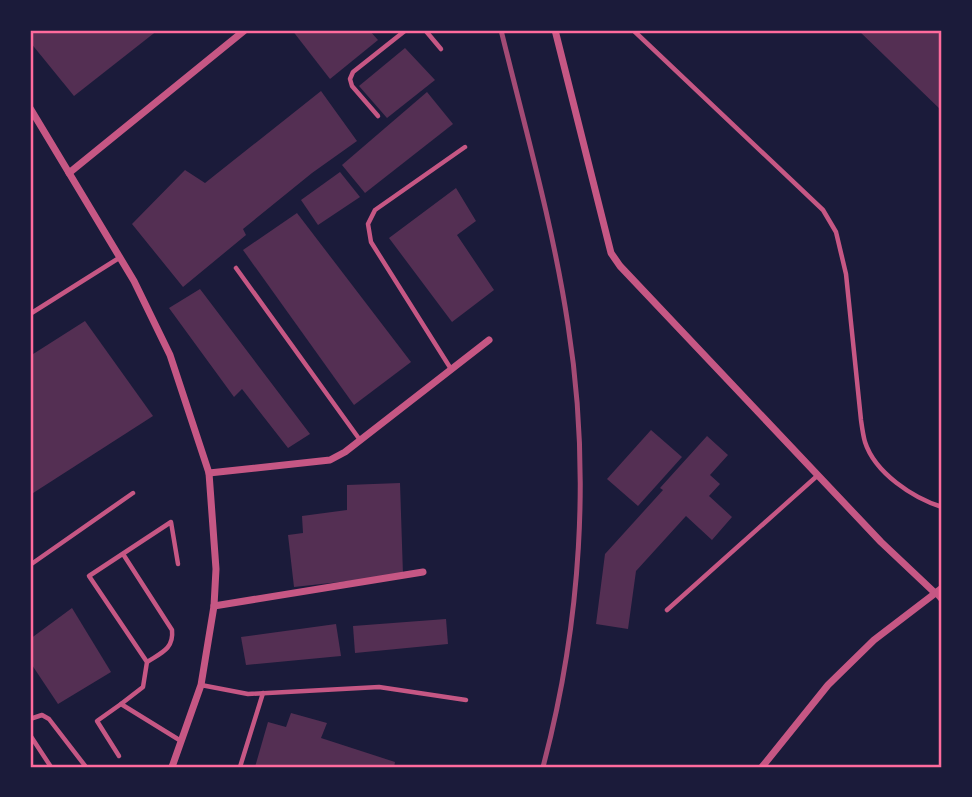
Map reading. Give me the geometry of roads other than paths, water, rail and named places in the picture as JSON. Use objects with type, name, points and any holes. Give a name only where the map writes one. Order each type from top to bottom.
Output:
[{"type":"street","points":[[69,173],[245,30]]},
{"type":"street","points":[[555,30],[611,253],[620,266],[817,475],[881,542],[935,593]]},
{"type":"street","points":[[30,108],[120,258],[170,355],[209,473],[216,569],[214,606],[201,685],[172,767]]},
{"type":"street","points":[[209,473],[330,460],[360,440],[489,340]]},
{"type":"street","points":[[214,606],[424,572]]},
{"type":"street","points":[[762,767],[828,685],[874,640],[942,588]]},
{"type":"lane","points":[[378,116],[352,86],[350,79],[353,72],[406,30]]},
{"type":"lane","points":[[425,30],[441,49]]},
{"type":"lane","points":[[634,30],[823,210],[836,232],[846,274],[861,421],[866,444],[881,467],[898,483],[918,497],[942,507]]},
{"type":"lane","points":[[451,369],[371,242],[368,224],[375,210],[466,147]]},
{"type":"lane","points":[[30,314],[120,258]]},
{"type":"lane","points":[[236,268],[360,440]]},
{"type":"lane","points":[[667,610],[817,475]]},
{"type":"lane","points":[[30,565],[133,493]]},
{"type":"lane","points":[[119,756],[97,721],[143,687],[147,663],[89,576],[171,522],[178,564]]},
{"type":"lane","points":[[123,554],[172,631],[170,648],[147,663]]},
{"type":"lane","points":[[935,593],[942,601]]},
{"type":"lane","points":[[201,685],[248,694],[379,687],[466,700]]},
{"type":"lane","points":[[240,767],[263,693]]},
{"type":"lane","points":[[121,704],[182,742]]},
{"type":"lane","points":[[30,719],[42,715],[49,719],[86,767]]},
{"type":"lane","points":[[30,735],[51,767]]},
{"type":"railway","points":[[501,30],[555,251],[568,325],[579,436],[580,491],[574,603],[556,713],[543,767]]}]
